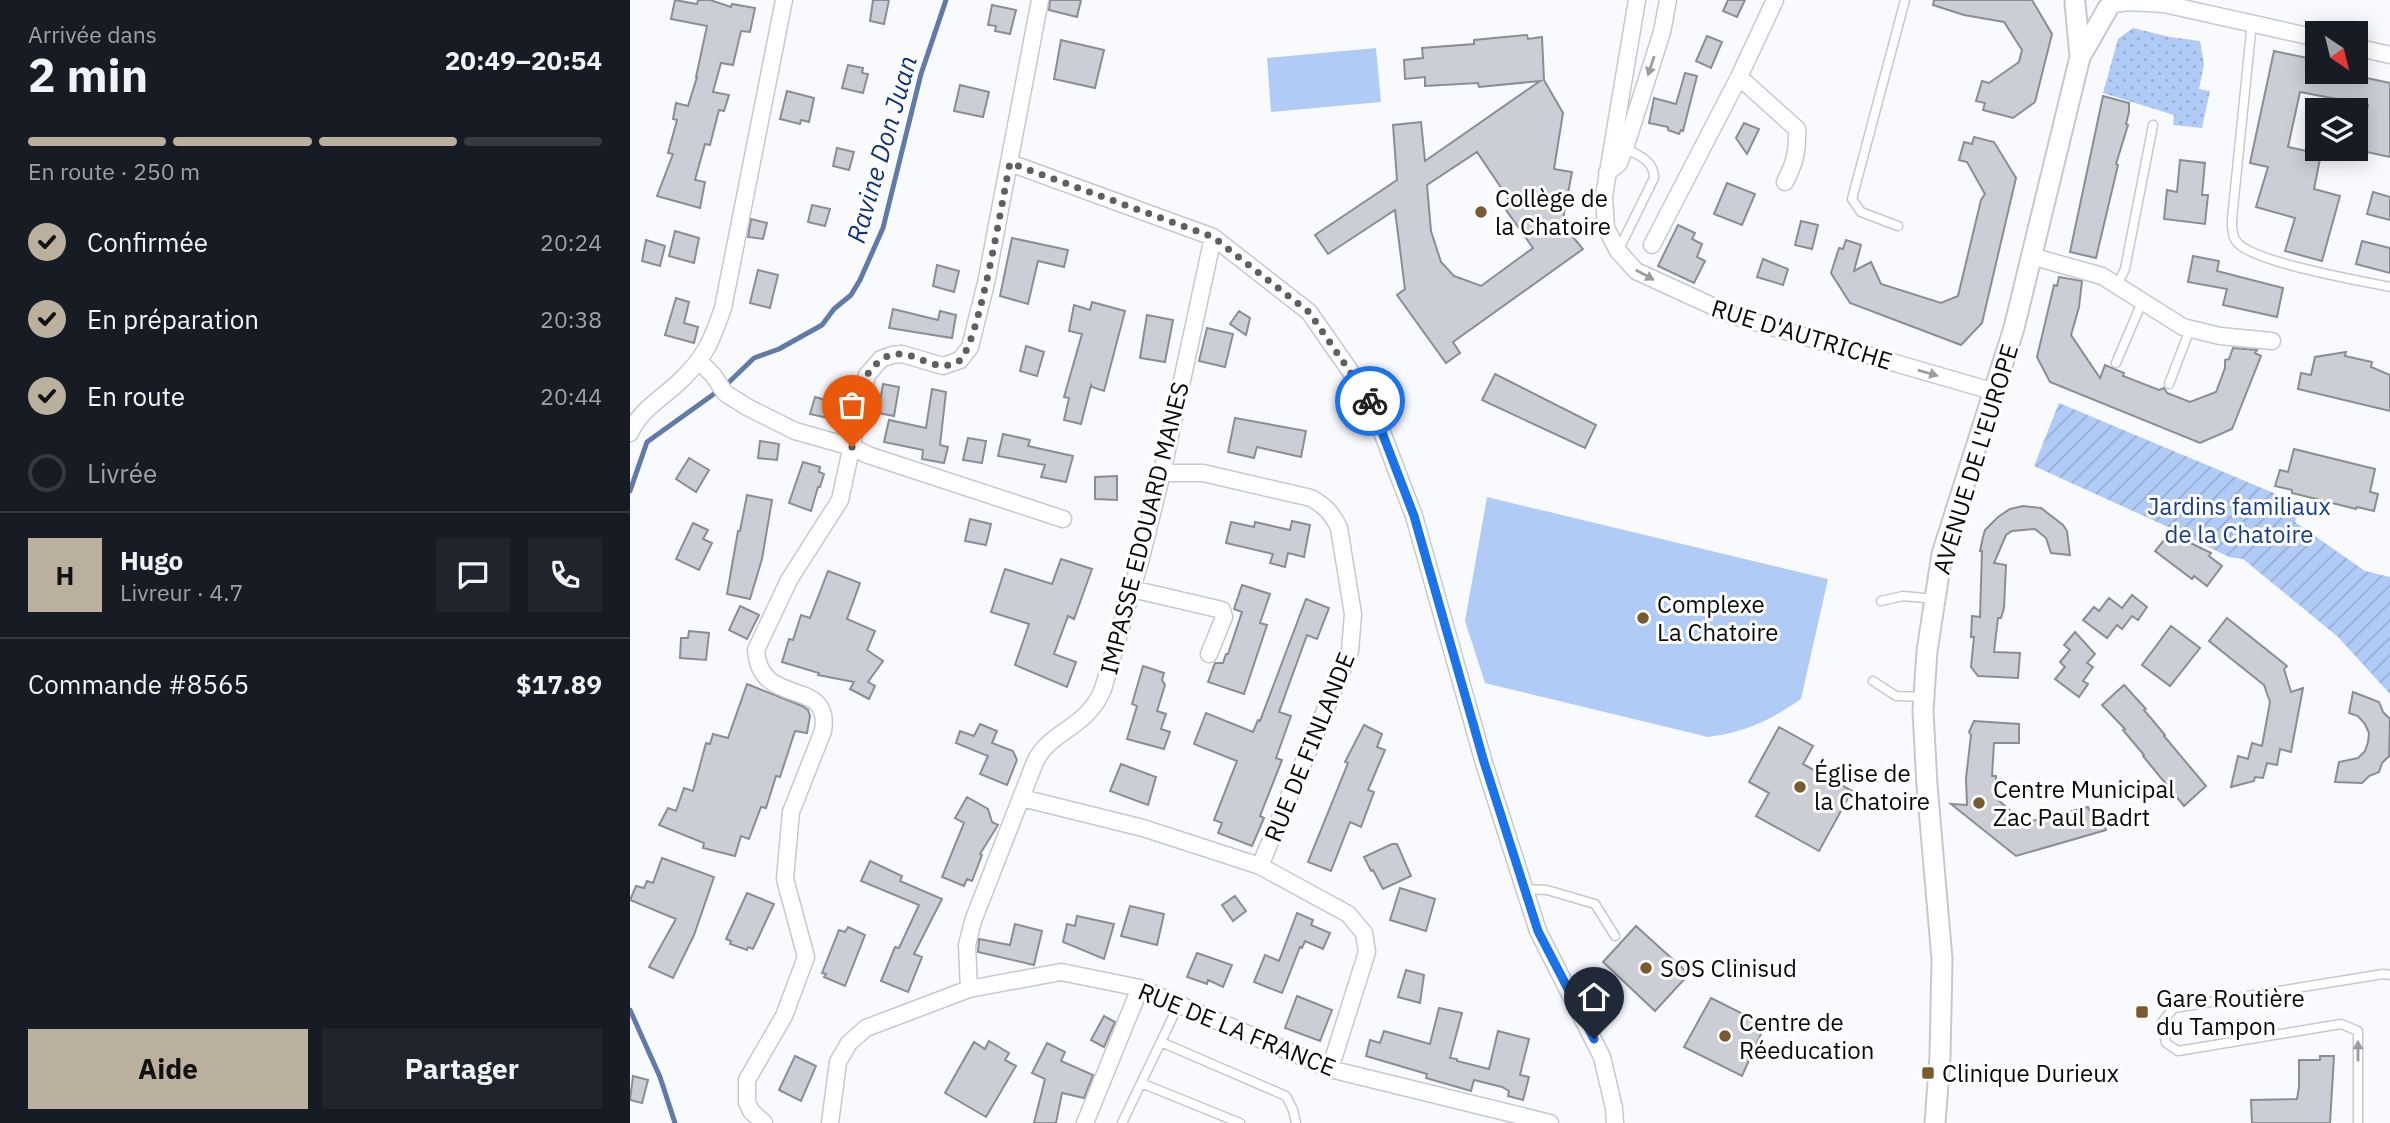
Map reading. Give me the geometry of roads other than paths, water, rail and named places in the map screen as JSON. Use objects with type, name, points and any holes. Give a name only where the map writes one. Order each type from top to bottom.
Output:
[{"type":"street","points":[[630,433],[641,415],[699,361],[710,344],[723,308],[784,0]]},
{"type":"street","points":[[764,1123],[749,1117],[747,1080],[785,1016],[806,957],[785,879],[791,812],[823,731],[824,722],[818,704],[811,698],[769,682],[761,673],[756,650],[789,580],[840,500],[867,375],[873,366],[891,355],[902,354],[943,366],[960,360],[970,347],[986,283],[1040,0]]},
{"type":"street","name":"RUE D'AUTRICHE","points":[[1637,0],[1604,196],[1606,228],[1618,250],[1636,271],[1734,316],[1995,392]]},
{"type":"street","points":[[1606,173],[1619,163],[1625,148],[1662,32],[1668,0]]},
{"type":"street","points":[[1652,245],[1740,77],[1775,0]]},
{"type":"street","points":[[2074,2],[2094,11],[2113,4],[2160,2],[2305,35]]},
{"type":"street","name":"AVENUE DE L'EUROPE","points":[[2074,2],[2080,57]]},
{"type":"street","name":"AVENUE DE L'EUROPE","points":[[1934,1121],[1940,1056],[1942,959],[1927,785],[1924,697],[1927,651],[1942,554],[1965,475],[1995,392],[2080,57],[2113,4]]},
{"type":"street","points":[[2368,50],[2390,55]]},
{"type":"street","points":[[1740,77],[1797,129],[1798,148],[1794,166],[1785,182]]},
{"type":"street","points":[[1010,163],[1213,237],[1309,312],[1369,398],[1414,516],[1484,762],[1538,931],[1602,1057],[1615,1123]]},
{"type":"street","name":"IMPASSE EDOUARD MANES","points":[[969,989],[967,945],[973,921],[1038,754],[1087,716],[1097,704],[1132,589],[1162,473],[1213,237]]},
{"type":"street","points":[[2031,256],[2102,276],[2190,329],[2220,336],[2272,341]]},
{"type":"street","points":[[699,361],[713,374],[724,393],[795,431],[852,447],[868,455],[1063,519]]},
{"type":"street","name":"RUE DE FINLANDE","points":[[1162,473],[1203,473],[1311,498],[1324,505],[1339,528],[1353,614],[1350,651],[1259,866]]},
{"type":"street","points":[[1132,589],[1222,610],[1224,617],[1209,654]]},
{"type":"street","name":"RUE DE FINLANDE","points":[[1022,798],[1143,828],[1259,866],[1348,914],[1364,933],[1367,952],[1330,1069]]},
{"type":"street","name":"RUE DE LA FRANCE","points":[[831,1123],[838,1062],[849,1043],[866,1028],[969,989],[1061,972],[1140,988],[1330,1069],[1516,1119],[1550,1123]]},
{"type":"street","points":[[1085,1123],[1140,988]]},
{"type":"lane","points":[[1898,226],[1861,212],[1852,199],[1905,0]]},
{"type":"lane","points":[[2252,22],[2234,199],[2234,239],[2251,253],[2313,271],[2390,287]]},
{"type":"lane","points":[[2117,285],[2124,269],[2153,125]]},
{"type":"lane","points":[[1618,250],[1654,178],[1654,168],[1648,160],[1625,148]]},
{"type":"lane","points":[[2116,363],[2142,302]]},
{"type":"lane","points":[[2169,384],[2190,329]]},
{"type":"lane","points":[[1881,601],[1903,596],[1935,599]]},
{"type":"lane","points":[[1874,681],[1896,696],[1924,697]]},
{"type":"lane","points":[[1525,889],[1547,890],[1595,904],[1615,936]]},
{"type":"lane","points":[[2358,1123],[2358,1031],[2341,1024],[2178,1051],[2166,1043],[2162,1021],[2174,1008],[2390,975]]},
{"type":"lane","points":[[1122,1123],[1179,1004]]},
{"type":"lane","points":[[1161,1042],[1286,1096],[1296,1123]]},
{"type":"lane","points":[[1141,1083],[1240,1123]]},
{"type":"waterway","name":"Ravine Don Juan","points":[[630,491],[647,442],[725,386],[754,358],[779,349],[822,325],[834,309],[851,295],[883,228],[921,74],[946,0]]},
{"type":"waterway","name":"Ravine Don Juan","points":[[630,1010],[660,1077],[675,1123]]},
{"type":"place","name":"Collège de la Chatoire","points":[[1481,212]]},
{"type":"place","name":"Complexe La Chatoire","points":[[1643,618]]},
{"type":"place","name":"Église de la Chatoire","points":[[1800,787]]},
{"type":"place","name":"Centre Municipal Zac Paul Badrt","points":[[1979,803]]},
{"type":"place","name":"SOS Clinisud","points":[[1646,968]]},
{"type":"place","name":"Gare Routière du Tampon","points":[[2142,1012]]},
{"type":"place","name":"Centre de Réeducation","points":[[1725,1036]]},
{"type":"place","name":"Clinique Durieux","points":[[1928,1073]]},
{"type":"park label","name":"Jardins familiaux de la Chatoire","points":[[2239,520]]}]
